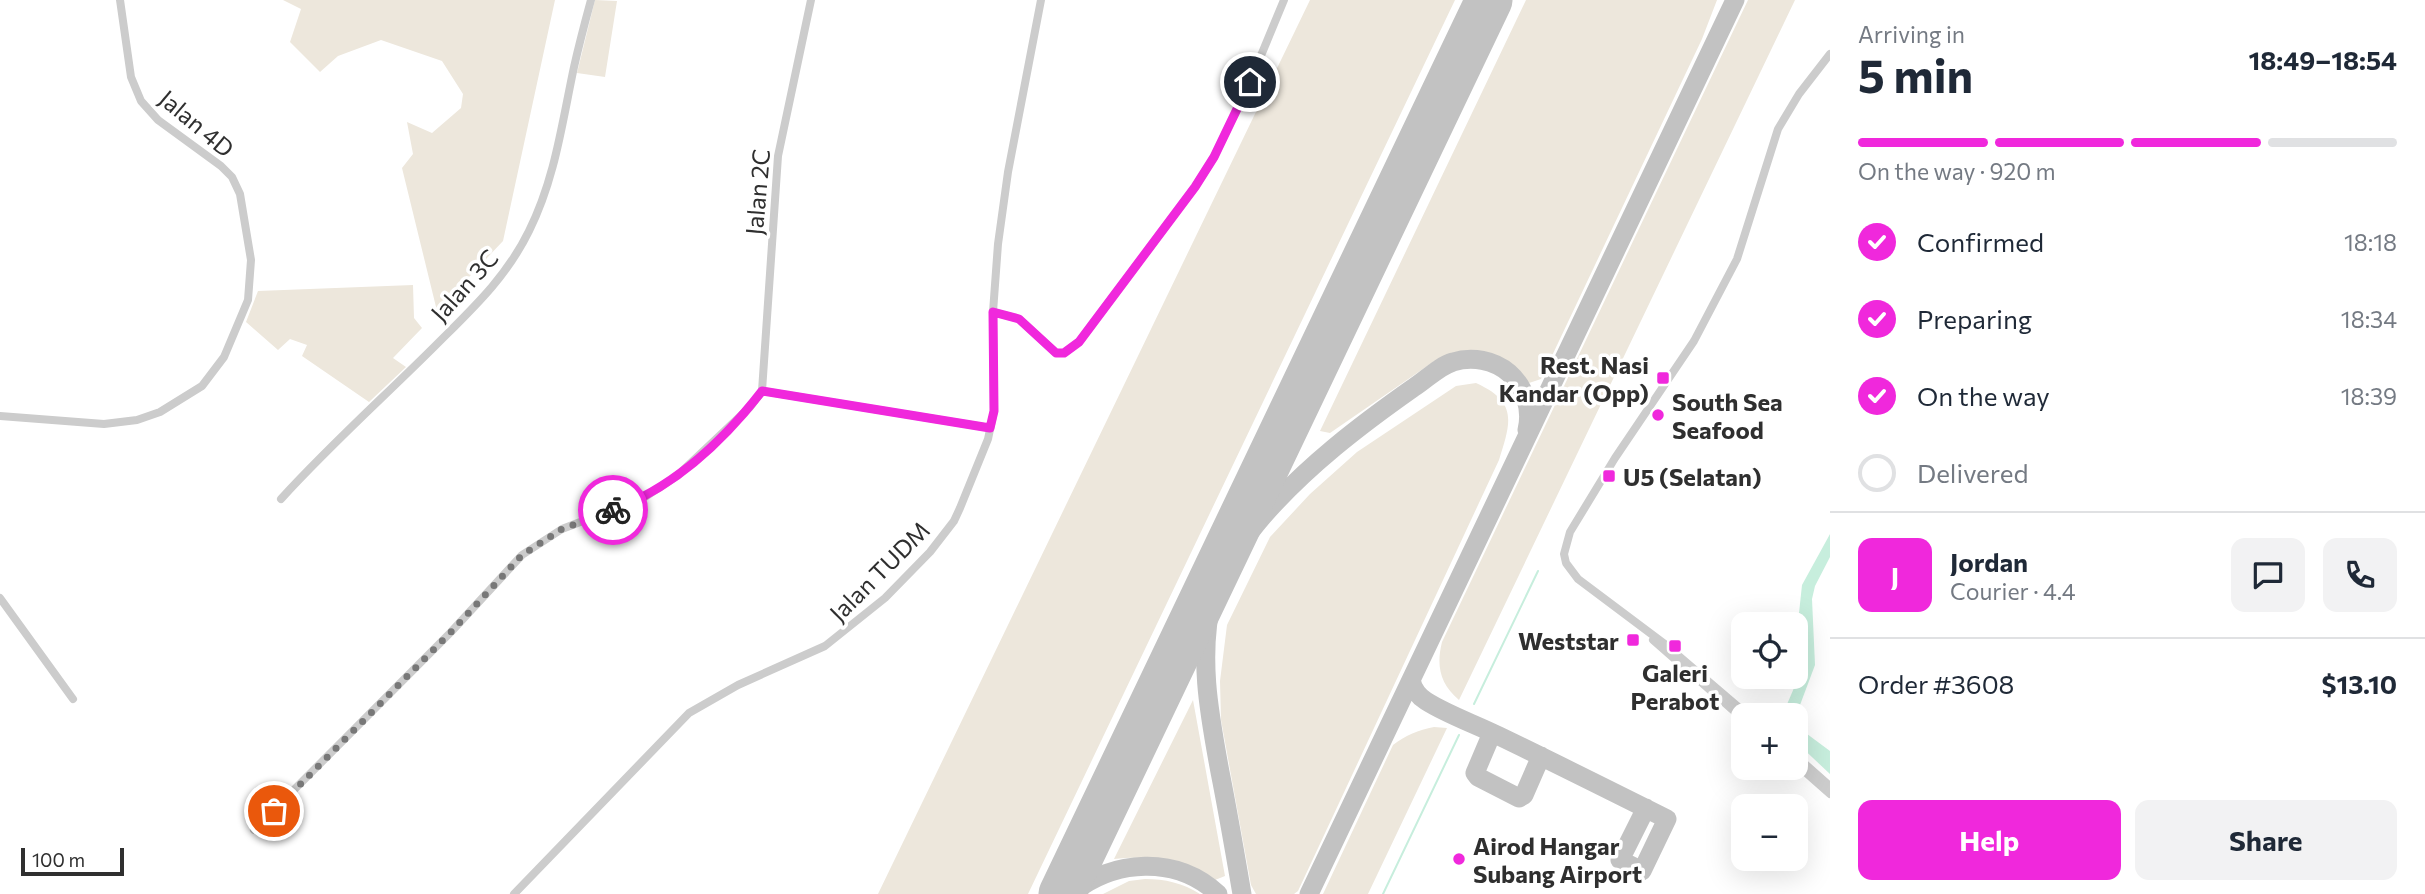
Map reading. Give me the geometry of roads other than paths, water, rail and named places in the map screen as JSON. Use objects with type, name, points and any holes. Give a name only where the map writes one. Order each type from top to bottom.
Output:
[{"type":"street","name":"Jalan 4D","points":[[0,416],[104,424],[137,420],[160,412],[202,386],[224,357],[248,300],[251,260],[240,194],[232,177],[221,166],[158,120],[141,101],[131,78],[120,0]]},
{"type":"street","name":"Jalan 3C","points":[[281,499],[491,290],[512,263],[531,229],[555,162],[591,0]]},
{"type":"street","name":"Jalan 2C","points":[[762,391],[778,156],[811,0]]},
{"type":"street","name":"Jalan TUDM","points":[[514,894],[689,713],[737,685],[825,646],[885,598],[930,552],[954,521],[994,411],[993,312],[996,255],[1008,172],[1041,0]]},
{"type":"street","points":[[993,312],[1019,319],[1056,353],[1064,353],[1079,342],[1195,187],[1214,157],[1250,82],[1284,0]]},
{"type":"street","points":[[1734,703],[1666,645],[1578,579],[1570,570],[1564,554],[1570,532],[1615,458],[1695,341],[1737,259],[1778,129],[1799,94],[1830,54]]},
{"type":"street","points":[[254,830],[451,632],[522,555],[562,529],[646,497],[677,476],[722,435],[762,391],[990,428]]},
{"type":"street","points":[[0,598],[74,699]]},
{"type":"street","points":[[1644,630],[1731,709]]},
{"type":"street","points":[[1808,767],[1830,786]]},
{"type":"street","points":[[1808,775],[1830,794]]},
{"type":"waterway","points":[[1474,704],[1538,571]]},
{"type":"waterway","points":[[1383,894],[1459,735]]},
{"type":"place","name":"Rest. Nasi Kandar (Opp)","points":[[1663,378]]},
{"type":"place","name":"South Sea Seafood","points":[[1658,415]]},
{"type":"place","name":"U5 (Selatan)","points":[[1609,476]]},
{"type":"place","name":"Weststar","points":[[1633,640]]},
{"type":"place","name":"Galeri Perabot","points":[[1675,646]]},
{"type":"place","name":"Airod Hangar Subang Airport","points":[[1459,859]]}]
